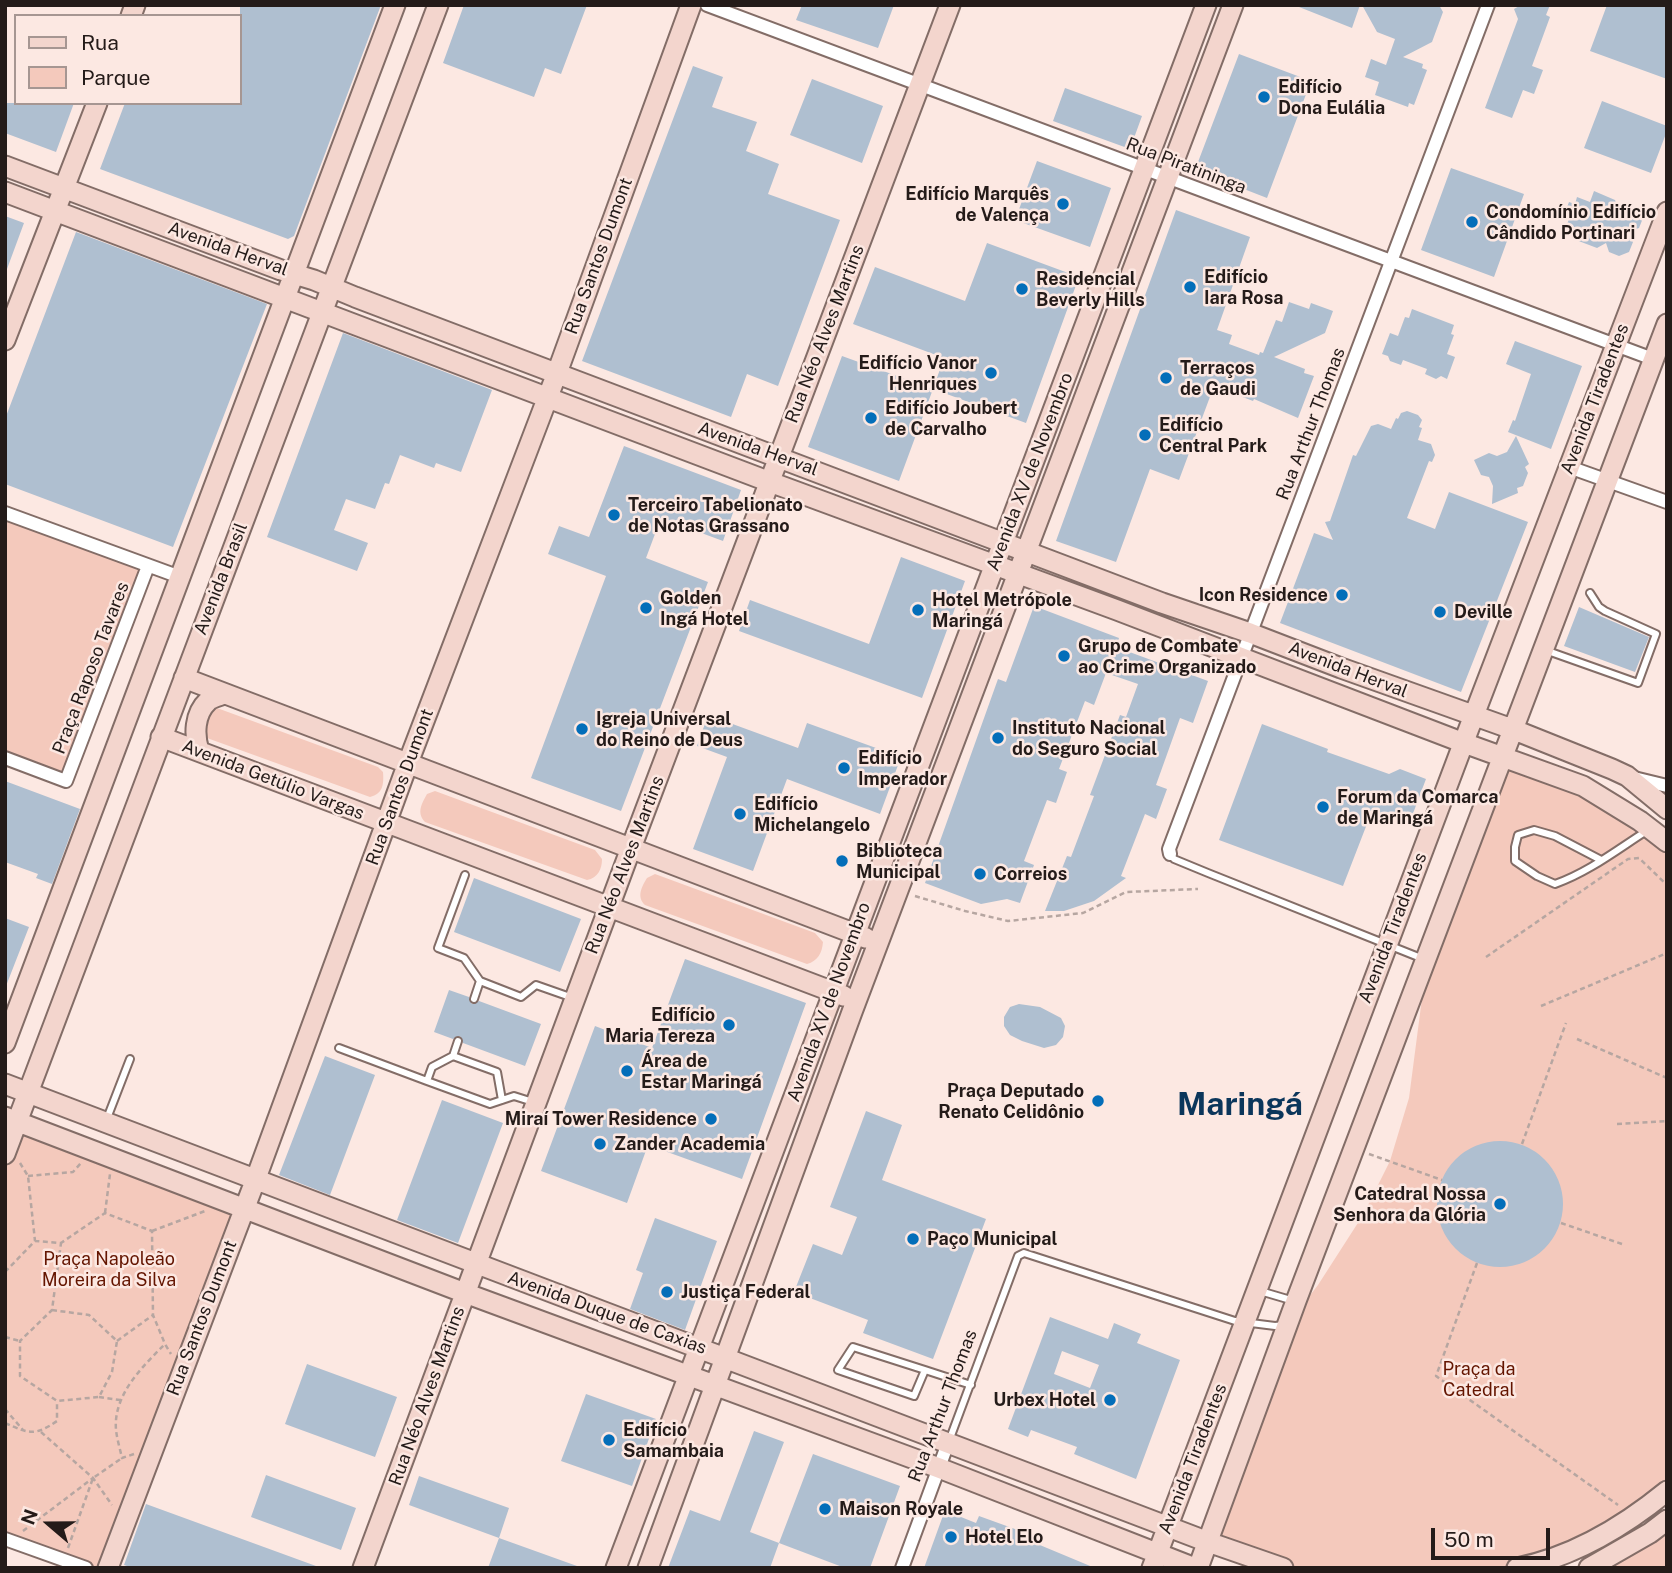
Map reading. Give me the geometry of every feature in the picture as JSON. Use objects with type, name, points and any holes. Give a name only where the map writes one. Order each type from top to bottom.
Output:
[{"type":"main road","points":[[5,1043],[395,5]]},
{"type":"main road","name":"Avenida Brasil","points":[[7,1149],[11,1119],[28,1093],[438,5]]},
{"type":"main road","name":"Rua Santos Dumont","points":[[108,1568],[556,373],[691,5]]},
{"type":"main road","name":"Rua Néo Alves Martins","points":[[363,1568],[631,848],[950,5]]},
{"type":"main road","name":"Avenida XV de Novembro","points":[[617,1568],[1206,5]]},
{"type":"main road","name":"Avenida XV de Novembro","points":[[648,1568],[898,890],[1233,5]]},
{"type":"main road","points":[[5,340],[96,105]]},
{"type":"main road","name":"Avenida Herval","points":[[5,166],[1026,550],[1162,604],[1250,633],[1512,729],[1627,776],[1667,812]]},
{"type":"main road","name":"Avenida Herval","points":[[5,192],[1583,786],[1667,842]]},
{"type":"main road","points":[[153,222],[183,259]]},
{"type":"main road","name":"Avenida Tiradentes","points":[[1155,1560],[1387,944],[1665,223]]},
{"type":"main road","points":[[409,317],[438,355]]},
{"type":"main road","points":[[1196,1568],[1667,324]]},
{"type":"main road","points":[[647,434],[694,425]]},
{"type":"main road","points":[[870,491],[887,524]]},
{"type":"main road","points":[[1117,610],[1162,604]]},
{"type":"main road","points":[[1341,668],[1372,708]]},
{"type":"main road","points":[[184,678],[879,943]]},
{"type":"main road","points":[[199,751],[195,738],[197,719],[208,701],[224,694]]},
{"type":"main road","name":"Avenida Getúlio Vargas","points":[[161,737],[857,1001]]},
{"type":"main road","points":[[1645,825],[1667,812]]},
{"type":"main road","name":"Avenida Duque de Caxias","points":[[5,1084],[254,1181],[1283,1568]]},
{"type":"main road","name":"Avenida Duque de Caxias","points":[[11,1119],[466,1293],[1064,1516],[1155,1560],[1196,1568]]},
{"type":"main road","points":[[110,1124],[150,1172]]},
{"type":"main road","points":[[341,1245],[393,1233]]},
{"type":"main road","points":[[563,1296],[594,1341]]},
{"type":"main road","points":[[776,1408],[836,1400]]},
{"type":"main road","points":[[1030,1474],[1064,1516]]},
{"type":"main road","points":[[1517,1568],[1586,1544],[1634,1516],[1667,1491]]},
{"type":"main road","points":[[1589,1568],[1650,1533],[1667,1520]]},
{"type":"street","name":"Rua Piratininga","points":[[707,5],[1653,359]]},
{"type":"street","name":"Rua Arthur Thomas","points":[[1170,854],[1169,849],[1240,659],[1488,5]]},
{"type":"street","points":[[1569,467],[1667,502]]},
{"type":"street","points":[[5,513],[180,578]]},
{"type":"street","name":"Praça Raposo Tavares","points":[[5,758],[66,781],[148,566]]},
{"type":"street","points":[[1627,776],[1667,786]]},
{"type":"street","name":"Rua Arthur Thomas","points":[[902,1568],[948,1443]]},
{"type":"street","points":[[8,1540],[86,1568]]},
{"type":"lane","points":[[1543,650],[1637,683],[1656,634],[1605,611],[1590,593]]},
{"type":"lane","points":[[1601,860],[1555,836],[1534,830],[1518,835],[1515,847],[1515,861],[1555,884],[1574,877],[1601,860],[1645,825]]},
{"type":"lane","points":[[1170,854],[1174,859],[1427,960]]},
{"type":"lane","points":[[465,875],[438,948],[464,958],[480,981],[521,996],[536,985],[575,999]]},
{"type":"lane","points":[[474,999],[480,981]]},
{"type":"lane","points":[[427,1081],[432,1067],[453,1056],[458,1041]]},
{"type":"lane","points":[[339,1048],[490,1104],[514,1096],[536,1104]]},
{"type":"lane","points":[[453,1056],[497,1072],[502,1100]]},
{"type":"lane","points":[[110,1124],[130,1059]]},
{"type":"lane","name":"Rua Arthur Thomas","points":[[948,1443],[1018,1256],[1024,1253],[1244,1323]]},
{"type":"lane","points":[[1256,1290],[1296,1301]]},
{"type":"lane","points":[[1244,1323],[1287,1325]]},
{"type":"lane","points":[[925,1370],[914,1396],[838,1370],[853,1348],[925,1370],[971,1385]]},
{"type":"path","points":[[1486,957],[1628,859],[1639,858],[1667,885]]},
{"type":"path","points":[[898,890],[1008,921],[1083,913],[1126,892],[1198,888]]},
{"type":"path","points":[[1541,1006],[1667,953]]},
{"type":"path","points":[[1522,1144],[1566,1023]]},
{"type":"path","points":[[1577,1039],[1667,1078]]},
{"type":"path","points":[[1618,1124],[1667,1121]]},
{"type":"path","points":[[7,1149],[28,1176],[35,1241]]},
{"type":"path","points":[[28,1176],[72,1172],[93,1150]]},
{"type":"path","points":[[35,1241],[61,1243],[105,1213],[112,1158]]},
{"type":"path","points":[[1390,1161],[1442,1180]]},
{"type":"path","points":[[105,1213],[152,1231],[204,1212]]},
{"type":"path","points":[[1561,1223],[1622,1244]]},
{"type":"path","points":[[152,1231],[153,1315],[165,1344],[181,1371]]},
{"type":"path","points":[[5,1272],[35,1241]]},
{"type":"path","points":[[61,1243],[52,1310],[20,1341],[20,1376],[58,1401],[99,1397],[120,1400]]},
{"type":"path","points":[[1477,1263],[1436,1376],[1634,1516]]},
{"type":"path","points":[[52,1310],[89,1315],[117,1341]]},
{"type":"path","points":[[99,1397],[112,1371],[117,1341],[153,1315]]},
{"type":"path","points":[[5,1337],[20,1341]]},
{"type":"path","points":[[122,1458],[116,1427],[120,1400],[141,1367],[165,1344]]},
{"type":"path","points":[[41,1432],[57,1420],[58,1401]]},
{"type":"path","points":[[5,1409],[23,1431]]},
{"type":"path","points":[[5,1423],[23,1431],[41,1432],[93,1478],[124,1521]]},
{"type":"path","points":[[8,1540],[122,1458],[152,1447]]},
{"type":"path","points":[[64,1560],[93,1478]]},
{"type":"green space","points":[[5,513],[148,566],[66,781],[5,758]]},
{"type":"green space","points":[[217,708],[378,767],[383,772],[382,788],[378,794],[370,797],[207,738],[204,735],[207,714]]},
{"type":"green space","name":"Praça da Catedral","points":[[1502,756],[1583,786],[1667,842],[1667,1491],[1635,1516],[1517,1568],[1283,1568],[1208,1542],[1287,1325],[1318,1285],[1363,1215],[1390,1161],[1409,1098],[1427,960]]},
{"type":"green space","points":[[435,791],[595,850],[602,859],[600,870],[597,875],[587,880],[425,822],[420,812],[422,804],[427,794]]},
{"type":"green space","points":[[655,874],[815,933],[823,942],[817,959],[807,964],[645,905],[640,895],[642,888],[647,878]]},
{"type":"green space","name":"Praça Napoleão Moreira da Silva","points":[[17,1121],[244,1207],[108,1568],[86,1568],[5,1539],[5,1154]]},
{"type":"green space","points":[[1667,1520],[1667,1568],[1589,1568]]},
{"type":"building","points":[[240,5],[381,5],[294,236],[288,239],[100,169],[124,105],[242,105]]},
{"type":"building","points":[[464,5],[587,5],[561,74],[545,68],[534,97],[443,63]]},
{"type":"building","points":[[802,5],[894,5],[878,48],[796,20]]},
{"type":"building","points":[[1294,5],[1360,5],[1352,28]]},
{"type":"building","points":[[1362,5],[1439,5],[1443,12],[1432,42],[1403,57],[1423,64],[1422,68],[1427,70],[1414,105],[1409,103],[1408,107],[1375,95],[1379,82],[1365,77],[1371,59],[1386,65],[1395,39],[1377,32]]},
{"type":"building","points":[[1521,5],[1550,5],[1546,15],[1550,17],[1532,66],[1543,70],[1534,94],[1523,90],[1512,118],[1485,108],[1518,19],[1514,9]]},
{"type":"building","points":[[1607,5],[1667,5],[1667,79],[1590,51]]},
{"type":"building","points":[[1239,54],[1311,81],[1267,198],[1195,170]]},
{"type":"building","points":[[693,66],[723,77],[712,107],[757,122],[746,151],[779,164],[768,194],[840,220],[778,386],[747,374],[731,417],[582,361]]},
{"type":"building","points":[[812,79],[883,106],[862,163],[790,135]]},
{"type":"building","points":[[1065,88],[1142,116],[1130,149],[1053,121]]},
{"type":"building","points":[[1602,101],[1667,126],[1651,173],[1584,148]]},
{"type":"building","points":[[5,103],[73,105],[56,152],[5,133]]},
{"type":"building","name":"Edifício Marquês de Valença","points":[[1037,161],[1111,188],[1090,247],[1015,220]]},
{"type":"building","name":"Condomínio Edifício Cândido Portinari","points":[[1451,168],[1524,194],[1494,277],[1421,250]]},
{"type":"building","points":[[1594,191],[1615,200],[1619,209],[1627,204],[1637,208],[1643,218],[1639,228],[1627,232],[1633,242],[1629,252],[1619,256],[1609,252],[1606,243],[1597,248],[1576,240],[1579,229],[1567,224],[1570,217],[1564,215],[1569,202],[1575,204],[1577,197],[1590,202]]},
{"type":"building","points":[[1176,210],[1250,237],[1217,330],[1232,335],[1229,344],[1259,355],[1260,352],[1263,353],[1276,320],[1282,322],[1289,302],[1309,309],[1311,303],[1333,311],[1325,333],[1274,357],[1305,369],[1304,373],[1314,376],[1298,418],[1214,386],[1179,480],[1150,469],[1116,562],[1056,541]]},
{"type":"building","points":[[5,216],[24,223],[7,269],[5,269]]},
{"type":"building","points":[[76,232],[267,304],[173,547],[5,484],[5,419]]},
{"type":"building","points":[[987,243],[1079,277],[1026,423],[933,389],[944,358],[853,324],[875,267],[965,301]]},
{"type":"building","points":[[1412,309],[1454,325],[1451,334],[1454,335],[1447,354],[1455,357],[1447,379],[1441,376],[1436,379],[1425,374],[1427,369],[1403,360],[1401,365],[1382,354],[1390,333],[1398,336],[1405,317],[1409,318]]},
{"type":"building","points":[[343,333],[492,390],[461,472],[436,463],[434,468],[400,455],[389,484],[385,483],[375,509],[346,499],[334,530],[368,543],[357,571],[267,537]]},
{"type":"building","points":[[1515,341],[1582,366],[1551,449],[1508,432],[1513,420],[1515,421],[1531,374],[1506,364]]},
{"type":"building","name":"Edifício Joubert de Carvalho","points":[[842,356],[933,389],[899,481],[808,447]]},
{"type":"building","points":[[1407,411],[1418,415],[1422,420],[1418,440],[1431,444],[1435,455],[1432,462],[1429,461],[1407,518],[1435,529],[1449,492],[1528,522],[1461,692],[1280,623],[1314,533],[1333,540],[1325,522],[1330,521],[1353,455],[1356,456],[1371,426],[1378,424],[1391,429],[1396,418]]},
{"type":"building","points":[[1516,436],[1529,464],[1525,467],[1528,473],[1523,486],[1517,488],[1518,493],[1492,504],[1493,486],[1489,477],[1481,475],[1474,460],[1489,453],[1497,456],[1507,452]]},
{"type":"building","points":[[624,446],[741,490],[723,541],[661,518],[646,558],[708,582],[621,811],[531,778],[606,576],[548,554],[559,526],[589,537]]},
{"type":"building","name":"Hotel Metrópole Maringá","points":[[901,557],[965,581],[922,698],[739,631],[750,600],[869,644]]},
{"type":"building","points":[[1034,606],[1119,638],[1116,647],[1208,681],[1193,723],[1180,718],[1156,785],[1167,789],[1156,819],[1145,814],[1121,876],[1126,878],[1094,901],[1064,911],[1045,911],[1067,856],[1071,857],[1094,796],[1090,795],[1120,715],[1126,717],[1138,684],[1106,673],[1094,705],[1085,701],[1059,769],[1067,772],[1056,803],[1047,800],[1024,861],[1034,865],[1020,903],[1007,899],[981,904],[925,883],[998,679],[1006,682]]},
{"type":"building","points":[[1579,607],[1649,637],[1635,672],[1564,646]]},
{"type":"building","points":[[708,715],[798,748],[807,723],[901,757],[880,814],[787,779],[753,871],[693,849],[727,757],[697,746]]},
{"type":"building","name":"Forum da Comarca de Maringá","points":[[1262,724],[1328,749],[1327,752],[1389,774],[1400,769],[1426,779],[1409,824],[1372,811],[1343,886],[1219,840]]},
{"type":"building","points":[[5,781],[80,809],[52,884],[36,878],[38,874],[5,862]]},
{"type":"building","points":[[474,878],[581,919],[560,972],[454,932]]},
{"type":"building","points":[[5,918],[29,927],[6,986],[5,986]]},
{"type":"building","points":[[685,959],[806,1003],[742,1179],[648,1145],[627,1203],[541,1171],[595,1026],[652,1048]]},
{"type":"building","points":[[449,990],[469,997],[472,1004],[479,1001],[541,1024],[525,1066],[463,1043],[460,1036],[453,1039],[434,1032]]},
{"type":"building","points":[[1019,1004],[1040,1007],[1061,1018],[1065,1026],[1063,1037],[1056,1045],[1044,1048],[1010,1035],[1004,1026],[1004,1017],[1010,1007]]},
{"type":"building","points":[[325,1056],[375,1075],[330,1195],[279,1175]]},
{"type":"building","points":[[442,1100],[503,1123],[458,1243],[397,1220]]},
{"type":"building","name":"Paço Municipal","points":[[866,1111],[902,1125],[882,1180],[986,1219],[933,1359],[863,1333],[868,1320],[794,1292],[813,1244],[842,1255],[857,1217],[830,1207]]},
{"type":"building","name":"Catedral Nossa Senhora da Glória","points":[[1500,1141],[1524,1145],[1545,1159],[1559,1180],[1563,1204],[1559,1228],[1545,1249],[1524,1263],[1500,1267],[1476,1263],[1455,1249],[1441,1228],[1437,1204],[1441,1180],[1455,1159],[1476,1145]]},
{"type":"building","name":"Justiça Federal","points":[[655,1218],[717,1241],[685,1330],[630,1309],[643,1273],[636,1270]]},
{"type":"building","name":"Urbex Hotel","points":[[1050,1317],[1108,1339],[1114,1323],[1141,1334],[1137,1343],[1180,1360],[1136,1479],[1074,1454],[1077,1447],[1031,1430],[1028,1437],[1008,1429]],"holes":[[[1062,1351],[1099,1365],[1090,1388],[1054,1374]]]},
{"type":"building","points":[[307,1364],[397,1397],[375,1457],[285,1424]]},
{"type":"building","name":"Edifício Samambaia","points":[[586,1394],[656,1419],[632,1486],[561,1461]]},
{"type":"building","points":[[754,1431],[784,1442],[750,1532],[779,1543],[770,1568],[668,1568],[690,1510],[720,1521]]},
{"type":"building","name":"Maison Royale","points":[[813,1454],[900,1486],[870,1568],[845,1568],[779,1543]]},
{"type":"building","points":[[266,1475],[356,1508],[341,1550],[251,1517]]},
{"type":"building","points":[[419,1476],[509,1508],[499,1538],[409,1505]]},
{"type":"building","points":[[949,1499],[956,1515],[976,1523],[979,1516],[1037,1537],[1035,1543],[1095,1568],[924,1568]]},
{"type":"building","points":[[146,1504],[316,1568],[133,1568],[124,1565]]},
{"type":"building","points":[[499,1538],[577,1566],[488,1568]]},
{"type":"place","name":"Edifício Dona Eulália","points":[[1264,97]]},
{"type":"place","name":"Edifício Marquês de Valença","points":[[1063,204]]},
{"type":"place","name":"Condomínio Edifício Cândido Portinari","points":[[1472,222]]},
{"type":"place","name":"Edifício Iara Rosa","points":[[1190,287]]},
{"type":"place","name":"Residencial Beverly Hills","points":[[1022,289]]},
{"type":"place","name":"Edifício Vanor Henriques","points":[[991,373]]},
{"type":"place","name":"Terraços de Gaudi","points":[[1166,378]]},
{"type":"place","name":"Edifício Joubert de Carvalho","points":[[871,418]]},
{"type":"place","name":"Edifício Central Park","points":[[1145,435]]},
{"type":"place","name":"Terceiro Tabelionato de Notas Grassano","points":[[614,515]]},
{"type":"place","name":"Icon Residence","points":[[1342,595]]},
{"type":"place","name":"Golden Ingá Hotel","points":[[646,608]]},
{"type":"place","name":"Hotel Metrópole Maringá","points":[[918,610]]},
{"type":"place","name":"Deville","points":[[1440,612]]},
{"type":"place","name":"Grupo de Combate ao Crime Organizado","points":[[1064,656]]},
{"type":"place","name":"Igreja Universal do Reino de Deus","points":[[582,729]]},
{"type":"place","name":"Instituto Nacional do Seguro Social","points":[[998,738]]},
{"type":"place","name":"Edifício Imperador","points":[[844,768]]},
{"type":"place","name":"Forum da Comarca de Maringá","points":[[1323,807]]},
{"type":"place","name":"Edifício Michelangelo","points":[[740,814]]},
{"type":"place","name":"Biblioteca Municipal","points":[[842,861]]},
{"type":"place","name":"Correios","points":[[980,874]]},
{"type":"place","name":"Edifício Maria Tereza","points":[[729,1025]]},
{"type":"place","name":"Área de Estar Maringá","points":[[627,1071]]},
{"type":"place","name":"Praça Deputado Renato Celidônio","points":[[1098,1101]]},
{"type":"place","name":"Miraí Tower Residence","points":[[711,1119]]},
{"type":"place","name":"Zander Academia","points":[[600,1144]]},
{"type":"place","name":"Catedral Nossa Senhora da Glória","points":[[1500,1204]]},
{"type":"place","name":"Paço Municipal","points":[[913,1239]]},
{"type":"place","name":"Justiça Federal","points":[[667,1292]]},
{"type":"place","name":"Urbex Hotel","points":[[1110,1400]]},
{"type":"place","name":"Edifício Samambaia","points":[[609,1440]]},
{"type":"place","name":"Maison Royale","points":[[825,1509]]},
{"type":"place","name":"Hotel Elo","points":[[951,1537]]},
{"type":"district","name":"Maringá","points":[[1240,1105]]}]
